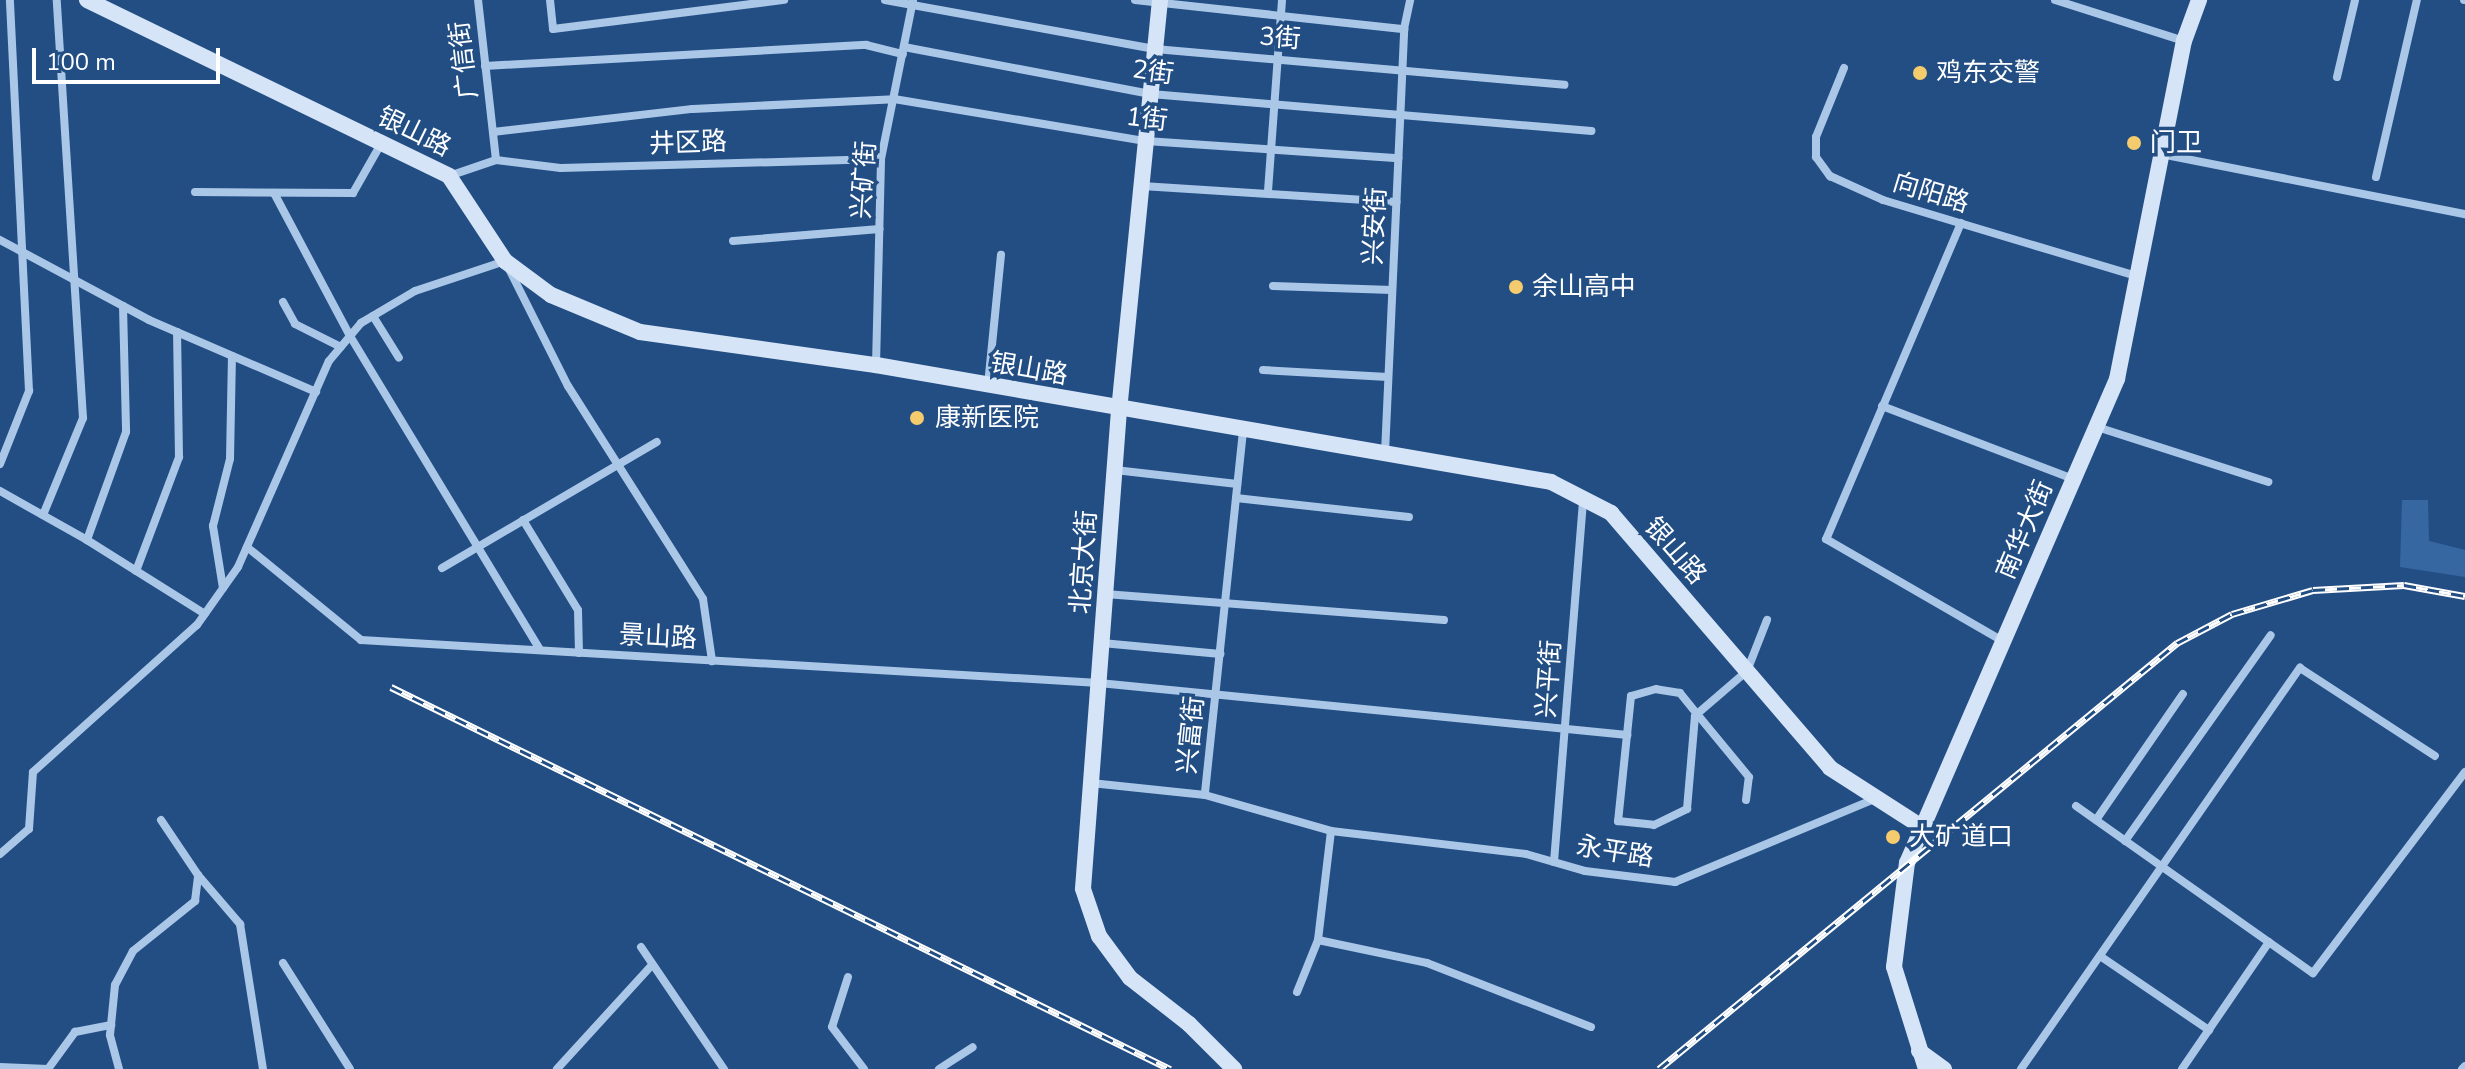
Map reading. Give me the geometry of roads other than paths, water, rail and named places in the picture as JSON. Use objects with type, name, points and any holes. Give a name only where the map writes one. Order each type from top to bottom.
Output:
[{"type":"street","points":[[0,464],[29,391],[10,0]]},
{"type":"street","points":[[43,515],[83,418],[57,0]]},
{"type":"street","name":"银山路","points":[[87,0],[449,176],[505,261],[551,295],[640,332],[876,365],[1119,410],[1551,482],[1611,513],[1830,768],[1922,827]]},
{"type":"street","name":"广信街","points":[[478,0],[496,160]]},
{"type":"street","points":[[550,0],[553,29],[784,0]]},
{"type":"street","name":"3街","points":[[885,0],[913,1],[1155,49],[1402,68],[1564,85]]},
{"type":"street","points":[[1135,0],[1404,29]]},
{"type":"street","points":[[1268,191],[1282,0]]},
{"type":"street","name":"兴安街","points":[[1385,454],[1404,29],[1410,0]]},
{"type":"street","points":[[2055,0],[2184,41]]},
{"type":"street","name":"南华大街","points":[[1926,1069],[1894,967],[1907,863],[2117,379],[2184,41],[2199,0]]},
{"type":"street","points":[[2337,77],[2355,0]]},
{"type":"street","points":[[2376,177],[2417,0]]},
{"type":"street","name":"兴矿街","points":[[876,365],[881,159],[913,1]]},
{"type":"street","name":"北京大街","points":[[1160,2],[1119,410],[1083,889],[1099,936],[1130,978],[1189,1024],[1234,1069]]},
{"type":"street","name":"2街","points":[[485,66],[866,45],[1151,94],[1591,131]]},
{"type":"street","name":"向阳路","points":[[1844,68],[1816,137],[1816,157],[1830,176],[1883,200],[2137,276]]},
{"type":"street","name":"1街","points":[[493,132],[693,109],[894,99],[1146,141],[1398,158]]},
{"type":"street","points":[[195,192],[353,193],[381,143]]},
{"type":"street","points":[[2161,154],[2465,214]]},
{"type":"street","name":"井区路","points":[[496,160],[561,168],[881,159]]},
{"type":"street","points":[[449,176],[496,160]]},
{"type":"street","points":[[1141,186],[1268,191],[1396,202]]},
{"type":"street","points":[[274,193],[350,336],[480,546],[540,650]]},
{"type":"street","points":[[1961,223],[1826,539],[2003,641]]},
{"type":"street","points":[[733,241],[880,229]]},
{"type":"street","points":[[0,240],[177,332],[316,392]]},
{"type":"street","points":[[988,386],[1001,255]]},
{"type":"street","points":[[0,854],[29,829],[33,772],[205,614],[223,588],[247,547],[316,392],[350,336],[373,316],[415,291],[505,261],[568,386],[703,599],[712,661]]},
{"type":"street","points":[[1273,286],[1392,290]]},
{"type":"street","points":[[283,302],[295,324],[341,347]]},
{"type":"street","points":[[87,540],[126,432],[123,306]]},
{"type":"street","points":[[373,316],[399,358]]},
{"type":"street","points":[[136,571],[179,457],[177,332]]},
{"type":"street","points":[[223,588],[213,526],[230,459],[232,356]]},
{"type":"street","points":[[1263,370],[1388,377]]},
{"type":"street","points":[[1882,406],[2073,479]]},
{"type":"street","points":[[2096,426],[2268,482]]},
{"type":"street","name":"兴富街","points":[[1243,431],[1205,795],[1331,831]]},
{"type":"street","points":[[442,568],[657,442]]},
{"type":"street","points":[[1115,470],[1237,484]]},
{"type":"street","points":[[0,491],[87,540],[205,614]]},
{"type":"street","points":[[1236,498],[1409,517]]},
{"type":"street","name":"兴平街","points":[[1554,862],[1583,498]]},
{"type":"street","points":[[523,520],[578,610],[579,653]]},
{"type":"street","name":"景山路","points":[[247,547],[361,640],[1099,683],[1215,698],[1564,732],[1627,735]]},
{"type":"street","points":[[1105,594],[1444,620]]},
{"type":"street","points":[[1746,800],[1749,777],[1697,714],[1680,693],[1656,689],[1631,696],[1618,821],[1654,825],[1687,809],[1697,714],[1747,671],[1767,620]]},
{"type":"street","points":[[2125,841],[2271,635]]},
{"type":"street","points":[[1102,643],[1220,654]]},
{"type":"street","points":[[2021,1069],[2300,668],[2435,756]]},
{"type":"street","points":[[2096,820],[2183,694]]},
{"type":"street","points":[[2076,806],[2313,973],[2465,772]]},
{"type":"street","points":[[1091,783],[1205,795]]},
{"type":"street","name":"永平路","points":[[1331,831],[1526,854],[1554,862],[1675,882],[1877,798]]},
{"type":"street","points":[[161,820],[198,875],[240,924],[263,1069]]},
{"type":"street","points":[[1297,992],[1318,940],[1331,831]]},
{"type":"street","points":[[119,1069],[111,1025],[115,985],[133,951],[195,901],[198,875]]},
{"type":"street","points":[[1318,940],[1427,963],[1591,1027]]},
{"type":"street","points":[[2182,1069],[2269,942]]},
{"type":"street","points":[[641,947],[724,1069]]},
{"type":"street","points":[[2100,956],[2209,1030]]},
{"type":"street","points":[[283,963],[350,1069]]},
{"type":"street","points":[[557,1069],[652,965]]},
{"type":"street","points":[[848,977],[832,1027],[864,1069]]},
{"type":"street","points":[[0,1067],[48,1069],[75,1032],[111,1025]]},
{"type":"street","points":[[939,1069],[973,1047]]},
{"type":"street","points":[[1918,1050],[1944,1069]]},
{"type":"railway","points":[[1659,1069],[2177,643],[2232,614],[2313,590],[2404,585],[2465,596]]},
{"type":"railway","points":[[391,687],[1170,1069]]},
{"type":"place","name":"鸡东交警","points":[[1920,73]]},
{"type":"place","name":"门卫","points":[[2134,143]]},
{"type":"place","name":"余山高中","points":[[1516,287]]},
{"type":"place","name":"康新医院","points":[[917,418]]},
{"type":"place","name":"大矿道口","points":[[1893,837]]}]
